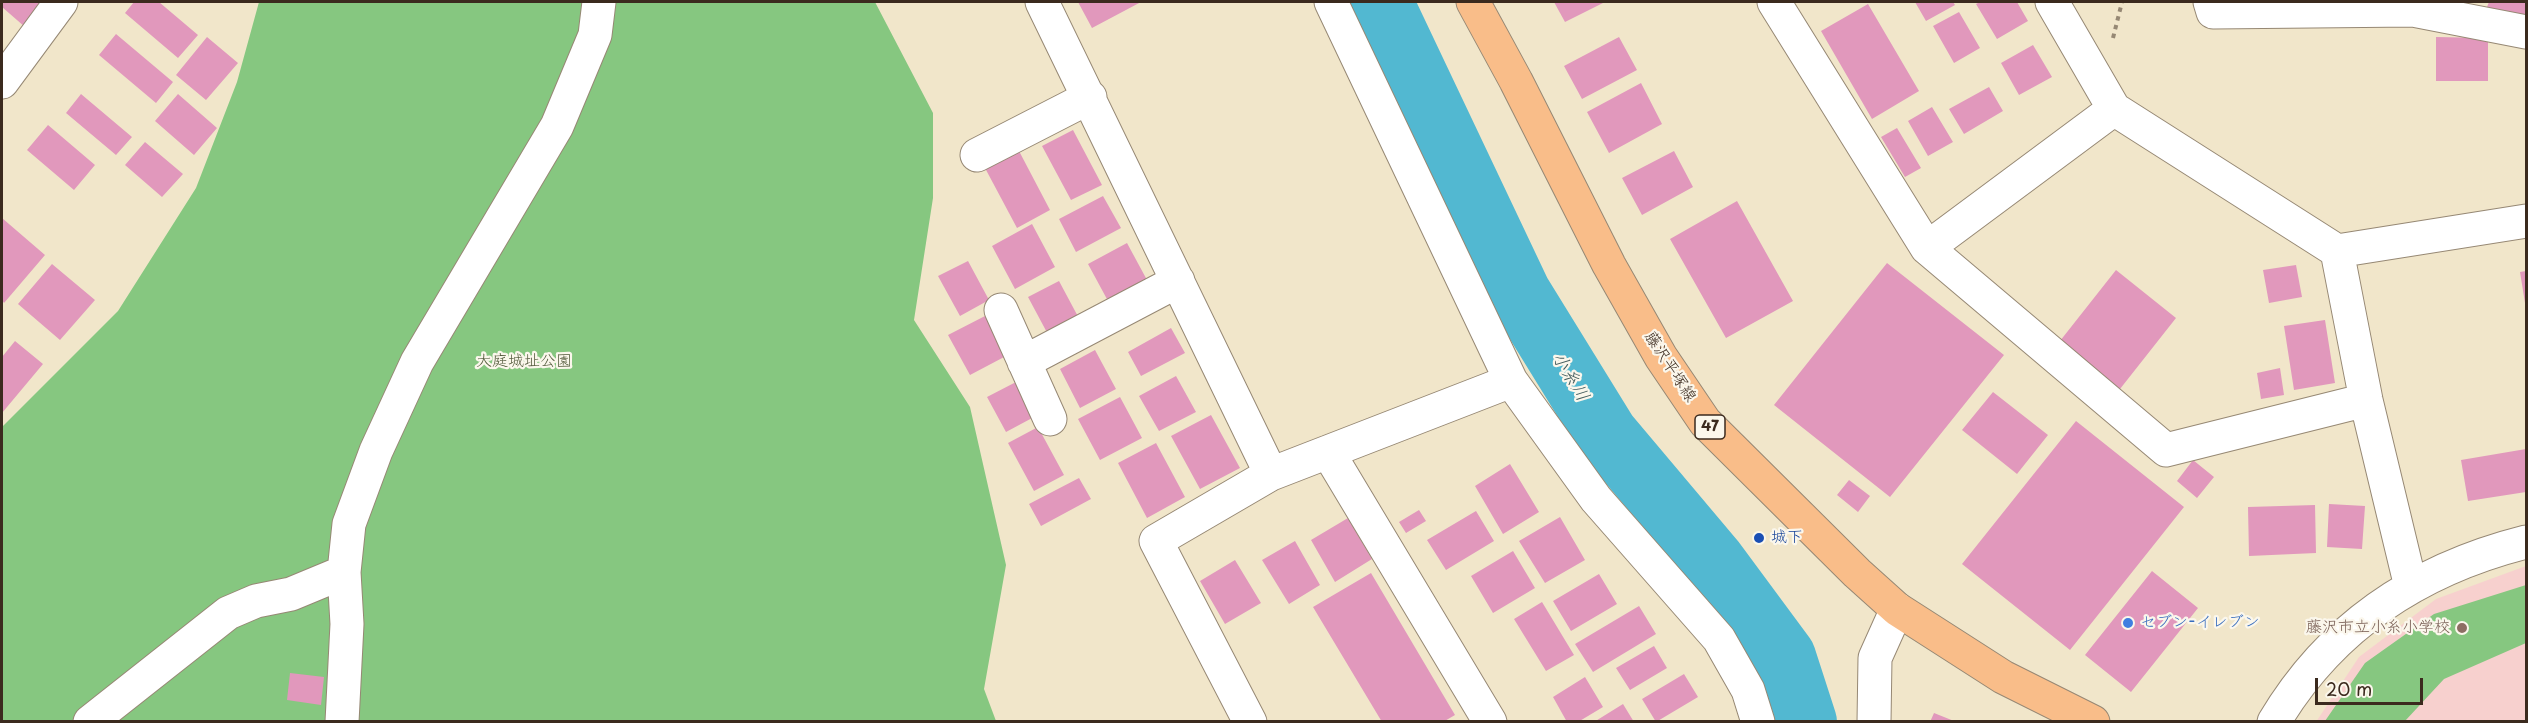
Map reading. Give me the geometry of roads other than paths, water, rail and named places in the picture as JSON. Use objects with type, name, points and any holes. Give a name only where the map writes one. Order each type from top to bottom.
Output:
[{"type":"main road","name":"藤沢平塚線","points":[[1473,2],[1516,81],[1609,266],[1661,357],[1705,422],[1857,573],[1897,609],[2003,677],[2093,722]]},
{"type":"street","points":[[2,82],[61,2]]},
{"type":"street","points":[[342,722],[347,624],[344,572],[350,524],[376,451],[417,362],[557,126],[595,35],[599,2]]},
{"type":"street","points":[[1042,2],[1271,474]]},
{"type":"street","points":[[1331,2],[1511,381],[1596,499],[1719,639],[1748,690],[1758,722]]},
{"type":"street","points":[[1774,2],[1927,248],[2166,450],[2366,400]]},
{"type":"street","points":[[2052,2],[2114,109],[2337,251],[2526,221]]},
{"type":"street","points":[[2210,2],[2213,12],[2414,6],[2526,32]]},
{"type":"street","points":[[977,154],[1090,97]]},
{"type":"street","points":[[1927,248],[2114,109]]},
{"type":"street","points":[[2337,251],[2366,400],[2411,587]]},
{"type":"street","points":[[1024,362],[1178,281]]},
{"type":"street","points":[[1001,310],[1050,419]]},
{"type":"street","points":[[1250,722],[1155,541],[1271,474],[1511,381]]},
{"type":"street","points":[[1328,452],[1490,722]]},
{"type":"street","points":[[2274,722],[2294,688],[2332,646],[2369,612],[2411,587],[2489,552],[2526,542]]},
{"type":"street","points":[[90,722],[228,613],[256,601],[291,594],[344,572]]},
{"type":"street","points":[[1874,722],[1875,658],[1897,609]]},
{"type":"waterway","name":"小糸川","points":[[1381,2],[1519,293],[1606,434],[1713,561],[1784,657],[1805,722]]},
{"type":"place","name":"城下","points":[[1759,538]]},
{"type":"place","name":"セブン-イレブン","points":[[2128,623]]},
{"type":"place","name":"藤沢市立小糸小学校","points":[[2462,628]]},
{"type":"park label","name":"大庭城址公園","points":[[524,362]]}]
